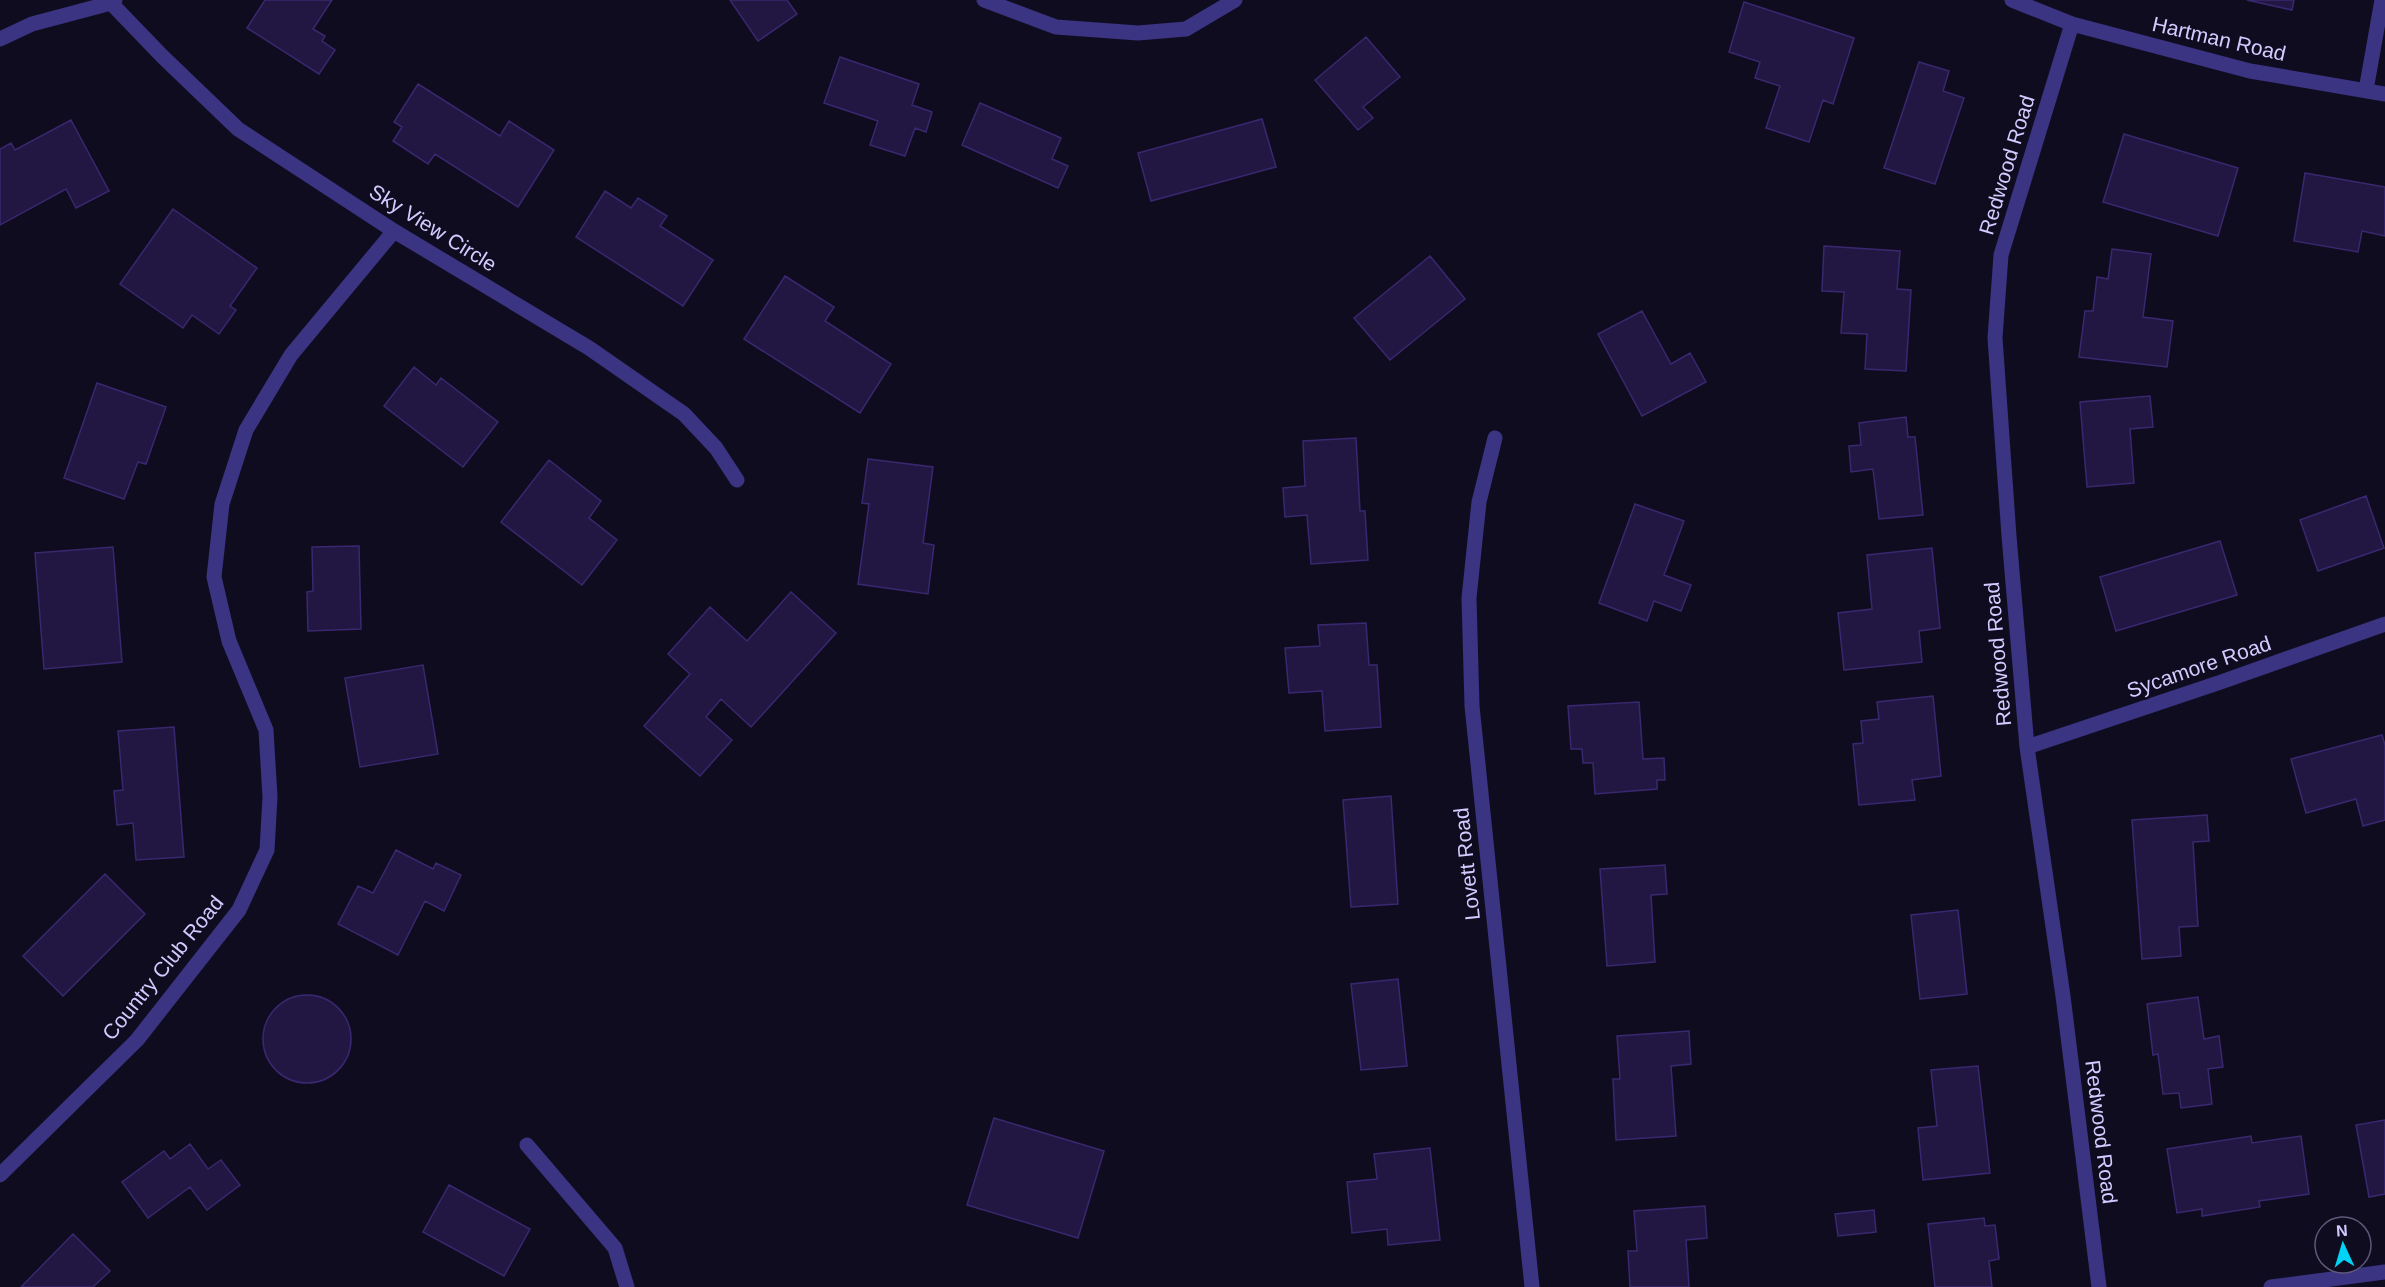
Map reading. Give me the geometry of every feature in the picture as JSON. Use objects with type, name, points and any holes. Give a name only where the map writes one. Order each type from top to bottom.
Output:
[{"type":"street","points":[[984,0],[1056,27],[1138,33],[1186,29],[1235,0]]},
{"type":"street","name":"Hartman Road","points":[[2012,0],[2072,24],[2250,71],[2385,94]]},
{"type":"street","points":[[2366,90],[2382,0]]},
{"type":"street","points":[[0,39],[32,24],[113,2]]},
{"type":"street","name":"Sky View Circle","points":[[113,2],[162,56],[238,129],[394,231],[589,348],[684,414],[716,448],[737,480]]},
{"type":"street","name":"Redwood Road","points":[[2072,24],[2001,255],[1995,338],[2027,747],[2063,996],[2098,1287]]},
{"type":"street","name":"Country Club Road","points":[[0,1175],[137,1040],[239,910],[267,850],[270,797],[266,730],[229,641],[214,577],[222,504],[246,430],[291,355],[394,231]]},
{"type":"street","name":"Lovett Road","points":[[1495,438],[1479,502],[1469,598],[1472,706],[1532,1287]]},
{"type":"street","name":"Sycamore Road","points":[[2027,747],[2385,624]]},
{"type":"street","points":[[527,1145],[615,1248],[627,1287]]},
{"type":"street","points":[[2271,1287],[2385,1272]]},
{"type":"building","points":[[265,0],[332,0],[313,29],[325,36],[322,41],[335,50],[319,74],[247,28]]},
{"type":"building","points":[[730,0],[787,0],[797,14],[758,41]]},
{"type":"building","points":[[2247,0],[2294,0],[2292,10]]},
{"type":"building","points":[[1744,2],[1854,38],[1833,104],[1823,100],[1809,142],[1766,128],[1780,86],[1755,78],[1760,62],[1729,52]]},
{"type":"building","points":[[1366,37],[1400,77],[1363,107],[1373,118],[1358,130],[1315,80]]},
{"type":"building","points":[[840,57],[919,84],[912,105],[932,112],[926,132],[915,128],[905,156],[870,145],[878,121],[824,103]]},
{"type":"building","points":[[1919,62],[1949,71],[1943,91],[1964,98],[1935,184],[1884,168]]},
{"type":"building","points":[[418,84],[500,136],[509,121],[554,150],[518,207],[435,154],[428,164],[393,141],[402,127],[394,122]]},
{"type":"building","points":[[980,103],[1061,138],[1052,159],[1068,166],[1058,188],[962,145]]},
{"type":"building","points":[[1262,119],[1276,167],[1151,201],[1138,153]]},
{"type":"building","points":[[71,120],[109,191],[76,208],[66,189],[0,225],[0,149],[11,143],[15,150]]},
{"type":"building","points":[[2124,134],[2238,168],[2218,236],[2103,202]]},
{"type":"building","points":[[2305,173],[2385,187],[2385,236],[2362,231],[2358,252],[2294,241]]},
{"type":"building","points":[[605,191],[631,208],[638,198],[667,216],[660,226],[713,260],[683,306],[576,237]]},
{"type":"building","points":[[173,209],[257,268],[230,306],[236,310],[219,334],[192,315],[183,328],[120,284]]},
{"type":"building","points":[[1824,246],[1900,251],[1897,289],[1911,290],[1906,371],[1865,369],[1867,334],[1841,333],[1844,292],[1822,291]]},
{"type":"building","points":[[2112,249],[2151,254],[2143,317],[2173,321],[2167,367],[2079,357],[2085,311],[2093,311],[2097,277],[2108,279]]},
{"type":"building","points":[[1430,256],[1465,299],[1390,360],[1354,318]]},
{"type":"building","points":[[785,276],[834,307],[825,321],[891,364],[860,413],[744,339]]},
{"type":"building","points":[[1642,311],[1671,364],[1690,353],[1706,382],[1642,416],[1598,334]]},
{"type":"building","points":[[414,367],[436,385],[441,378],[498,422],[463,467],[384,406]]},
{"type":"building","points":[[97,383],[166,407],[146,464],[138,462],[124,499],[64,478]]},
{"type":"building","points":[[2150,396],[2153,427],[2130,429],[2134,483],[2087,487],[2080,402]]},
{"type":"building","points":[[1906,417],[1908,437],[1915,437],[1923,515],[1879,519],[1873,469],[1851,472],[1849,446],[1861,445],[1859,423]]},
{"type":"building","points":[[1356,438],[1360,511],[1365,511],[1368,560],[1311,564],[1307,515],[1285,517],[1283,488],[1305,486],[1303,441]]},
{"type":"building","points":[[868,459],[933,467],[923,543],[934,545],[928,594],[858,584],[869,504],[862,503]]},
{"type":"building","points":[[549,460],[601,501],[589,518],[617,540],[582,585],[501,522]]},
{"type":"building","points":[[2366,496],[2384,548],[2318,571],[2300,520]]},
{"type":"building","points":[[1635,504],[1684,521],[1664,575],[1691,585],[1681,611],[1654,601],[1647,621],[1599,603]]},
{"type":"building","points":[[2220,541],[2237,595],[2116,631],[2100,577]]},
{"type":"building","points":[[359,546],[361,629],[308,631],[307,592],[313,591],[312,547]]},
{"type":"building","points":[[113,547],[122,662],[44,669],[35,553]]},
{"type":"building","points":[[1932,548],[1940,628],[1919,631],[1922,662],[1844,670],[1838,613],[1872,609],[1867,555]]},
{"type":"building","points":[[791,592],[836,633],[751,727],[721,699],[706,717],[732,740],[700,776],[644,726],[690,674],[668,654],[710,607],[747,641]]},
{"type":"building","points":[[1366,623],[1369,665],[1377,665],[1381,727],[1325,731],[1322,691],[1289,693],[1285,648],[1320,646],[1318,625]]},
{"type":"building","points":[[423,665],[438,754],[360,767],[345,678]]},
{"type":"building","points":[[1933,696],[1941,776],[1912,780],[1915,800],[1859,805],[1853,744],[1863,743],[1861,721],[1879,719],[1877,702]]},
{"type":"building","points":[[1639,702],[1643,759],[1664,758],[1665,780],[1657,780],[1657,789],[1595,794],[1593,763],[1583,763],[1582,749],[1571,749],[1568,706]]},
{"type":"building","points":[[174,727],[184,857],[136,860],[133,823],[117,825],[114,791],[123,790],[118,731]]},
{"type":"building","points":[[2382,735],[2385,745],[2385,820],[2363,826],[2356,799],[2306,813],[2291,759]]},
{"type":"building","points":[[1391,796],[1398,904],[1351,907],[1343,800]]},
{"type":"building","points":[[2207,815],[2209,841],[2193,842],[2198,926],[2179,927],[2181,956],[2142,959],[2132,820]]},
{"type":"building","points":[[396,850],[433,869],[436,863],[461,875],[444,911],[425,901],[398,955],[338,924],[358,886],[373,893]]},
{"type":"building","points":[[1665,865],[1667,894],[1651,895],[1655,962],[1607,966],[1600,869]]},
{"type":"building","points":[[105,874],[145,914],[63,996],[23,956]]},
{"type":"building","points":[[1958,910],[1967,994],[1920,999],[1911,915]]},
{"type":"building","points":[[1398,979],[1407,1066],[1361,1070],[1351,984]]},
{"type":"building","points":[[307,995],[324,999],[338,1008],[347,1022],[351,1039],[347,1056],[338,1070],[324,1079],[307,1083],[290,1079],[276,1070],[267,1056],[263,1039],[267,1022],[276,1008],[290,999]]},
{"type":"building","points":[[2198,997],[2204,1039],[2219,1036],[2223,1067],[2208,1069],[2212,1104],[2181,1108],[2179,1093],[2163,1094],[2158,1054],[2153,1055],[2147,1004]]},
{"type":"building","points":[[1689,1031],[1691,1064],[1671,1066],[1676,1136],[1616,1140],[1613,1079],[1620,1079],[1617,1036]]},
{"type":"building","points":[[1978,1066],[1990,1173],[1923,1180],[1918,1128],[1937,1126],[1931,1070]]},
{"type":"building","points":[[994,1118],[1104,1151],[1078,1238],[967,1205]]},
{"type":"building","points":[[2385,1120],[2385,1194],[2369,1197],[2356,1125]]},
{"type":"building","points":[[2251,1136],[2252,1143],[2301,1136],[2309,1194],[2259,1201],[2260,1207],[2202,1216],[2202,1209],[2177,1213],[2167,1149]]},
{"type":"building","points":[[190,1144],[208,1169],[221,1160],[240,1185],[207,1210],[190,1187],[148,1218],[122,1182],[164,1151],[170,1159]]},
{"type":"building","points":[[1430,1148],[1440,1240],[1388,1245],[1387,1229],[1352,1233],[1347,1182],[1377,1179],[1374,1154]]},
{"type":"building","points":[[449,1185],[530,1229],[504,1276],[423,1232]]},
{"type":"building","points":[[1705,1206],[1707,1238],[1686,1240],[1689,1287],[1630,1287],[1628,1251],[1637,1251],[1634,1211]]},
{"type":"building","points":[[1874,1210],[1876,1232],[1838,1236],[1835,1214]]},
{"type":"building","points":[[1984,1218],[1985,1226],[1995,1225],[1999,1259],[1989,1261],[1992,1287],[1935,1287],[1928,1224]]},
{"type":"building","points":[[73,1234],[110,1271],[93,1287],[21,1287]]}]
